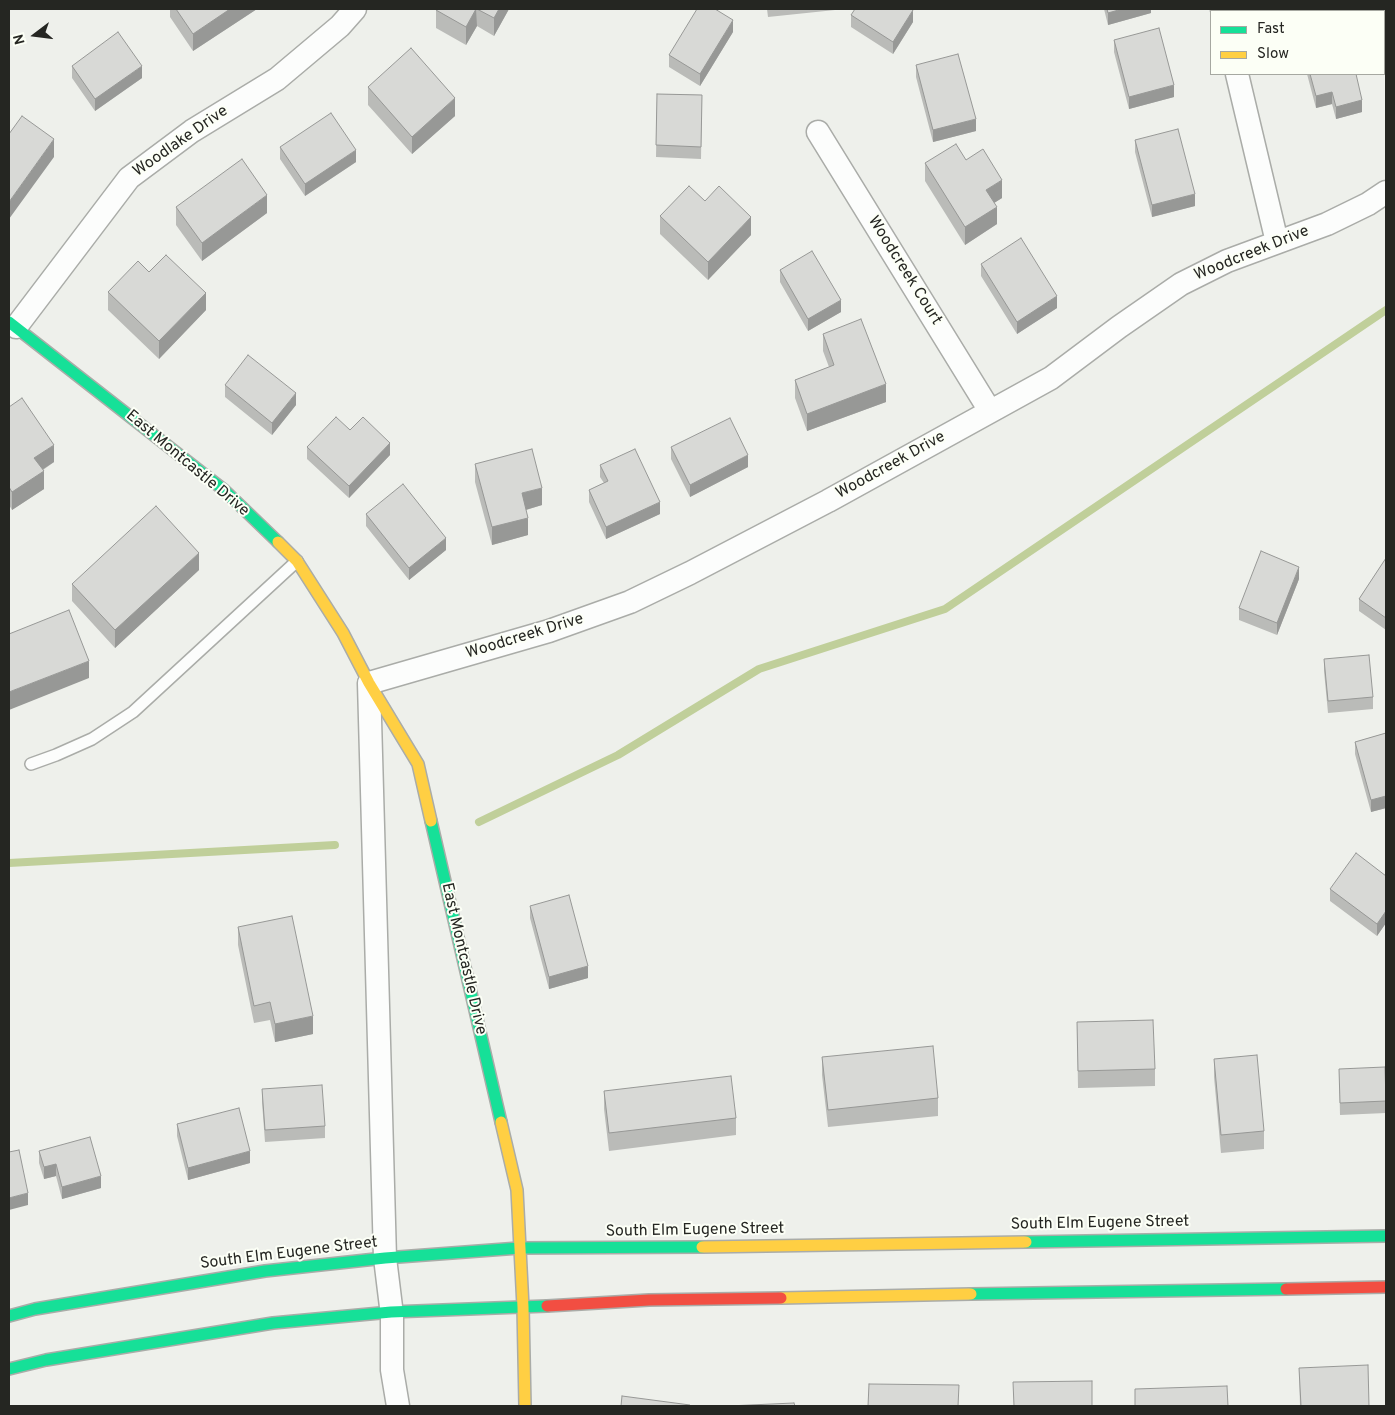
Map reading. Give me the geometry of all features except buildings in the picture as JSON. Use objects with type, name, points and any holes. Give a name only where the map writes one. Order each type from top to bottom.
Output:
[{"type":"main road","name":"East Montcastle Drive","points":[[12,324],[224,490],[297,561],[343,633],[369,683],[418,764],[517,1190],[523,1308],[525,1406]]},
{"type":"main road","name":"South Elm Eugene Street","points":[[9,1316],[35,1309],[266,1271],[386,1258],[519,1248],[668,1248],[1386,1236]]},
{"type":"main road","points":[[9,1369],[46,1360],[273,1323],[392,1312],[523,1308],[649,1300],[1386,1287]]},
{"type":"street","name":"Woodlake Drive","points":[[12,324],[130,178],[192,131],[277,79],[340,26],[355,9]]},
{"type":"street","points":[[1237,75],[1277,242]]},
{"type":"street","name":"Woodcreek Court","points":[[818,132],[990,410]]},
{"type":"street","name":"Woodcreek Drive","points":[[369,683],[549,631],[630,602],[819,506],[1051,378],[1181,284],[1227,261],[1327,224],[1368,204],[1386,192]]},
{"type":"street","name":"East Montcastle Drive","points":[[369,683],[386,1258],[392,1312],[392,1370],[398,1406]]},
{"type":"lane","points":[[31,764],[92,739],[133,712],[297,561]]},
{"type":"waterway","points":[[479,822],[618,755],[759,669],[945,609],[1386,310]]},
{"type":"waterway","points":[[9,863],[335,845]]},
{"type":"traffic: fast","points":[[9,322],[224,490],[278,542]]},
{"type":"traffic: fast","points":[[431,821],[501,1122]]},
{"type":"traffic: fast","points":[[1026,1242],[1386,1236]]},
{"type":"traffic: fast","points":[[9,1316],[35,1309],[265,1271],[385,1258],[519,1248],[702,1247]]},
{"type":"traffic: fast","points":[[971,1294],[1286,1289]]},
{"type":"traffic: fast","points":[[9,1369],[46,1360],[273,1323],[391,1312],[547,1306]]},
{"type":"traffic: slow","points":[[278,542],[297,561],[343,633],[369,683],[418,764],[431,821]]},
{"type":"traffic: slow","points":[[501,1122],[517,1190],[523,1307],[525,1406]]},
{"type":"traffic: slow","points":[[702,1247],[1026,1242]]},
{"type":"traffic: slow","points":[[781,1298],[971,1294]]},
{"type":"traffic: jam","points":[[1286,1289],[1386,1287]]},
{"type":"traffic: jam","points":[[547,1306],[649,1300],[781,1298]]}]
